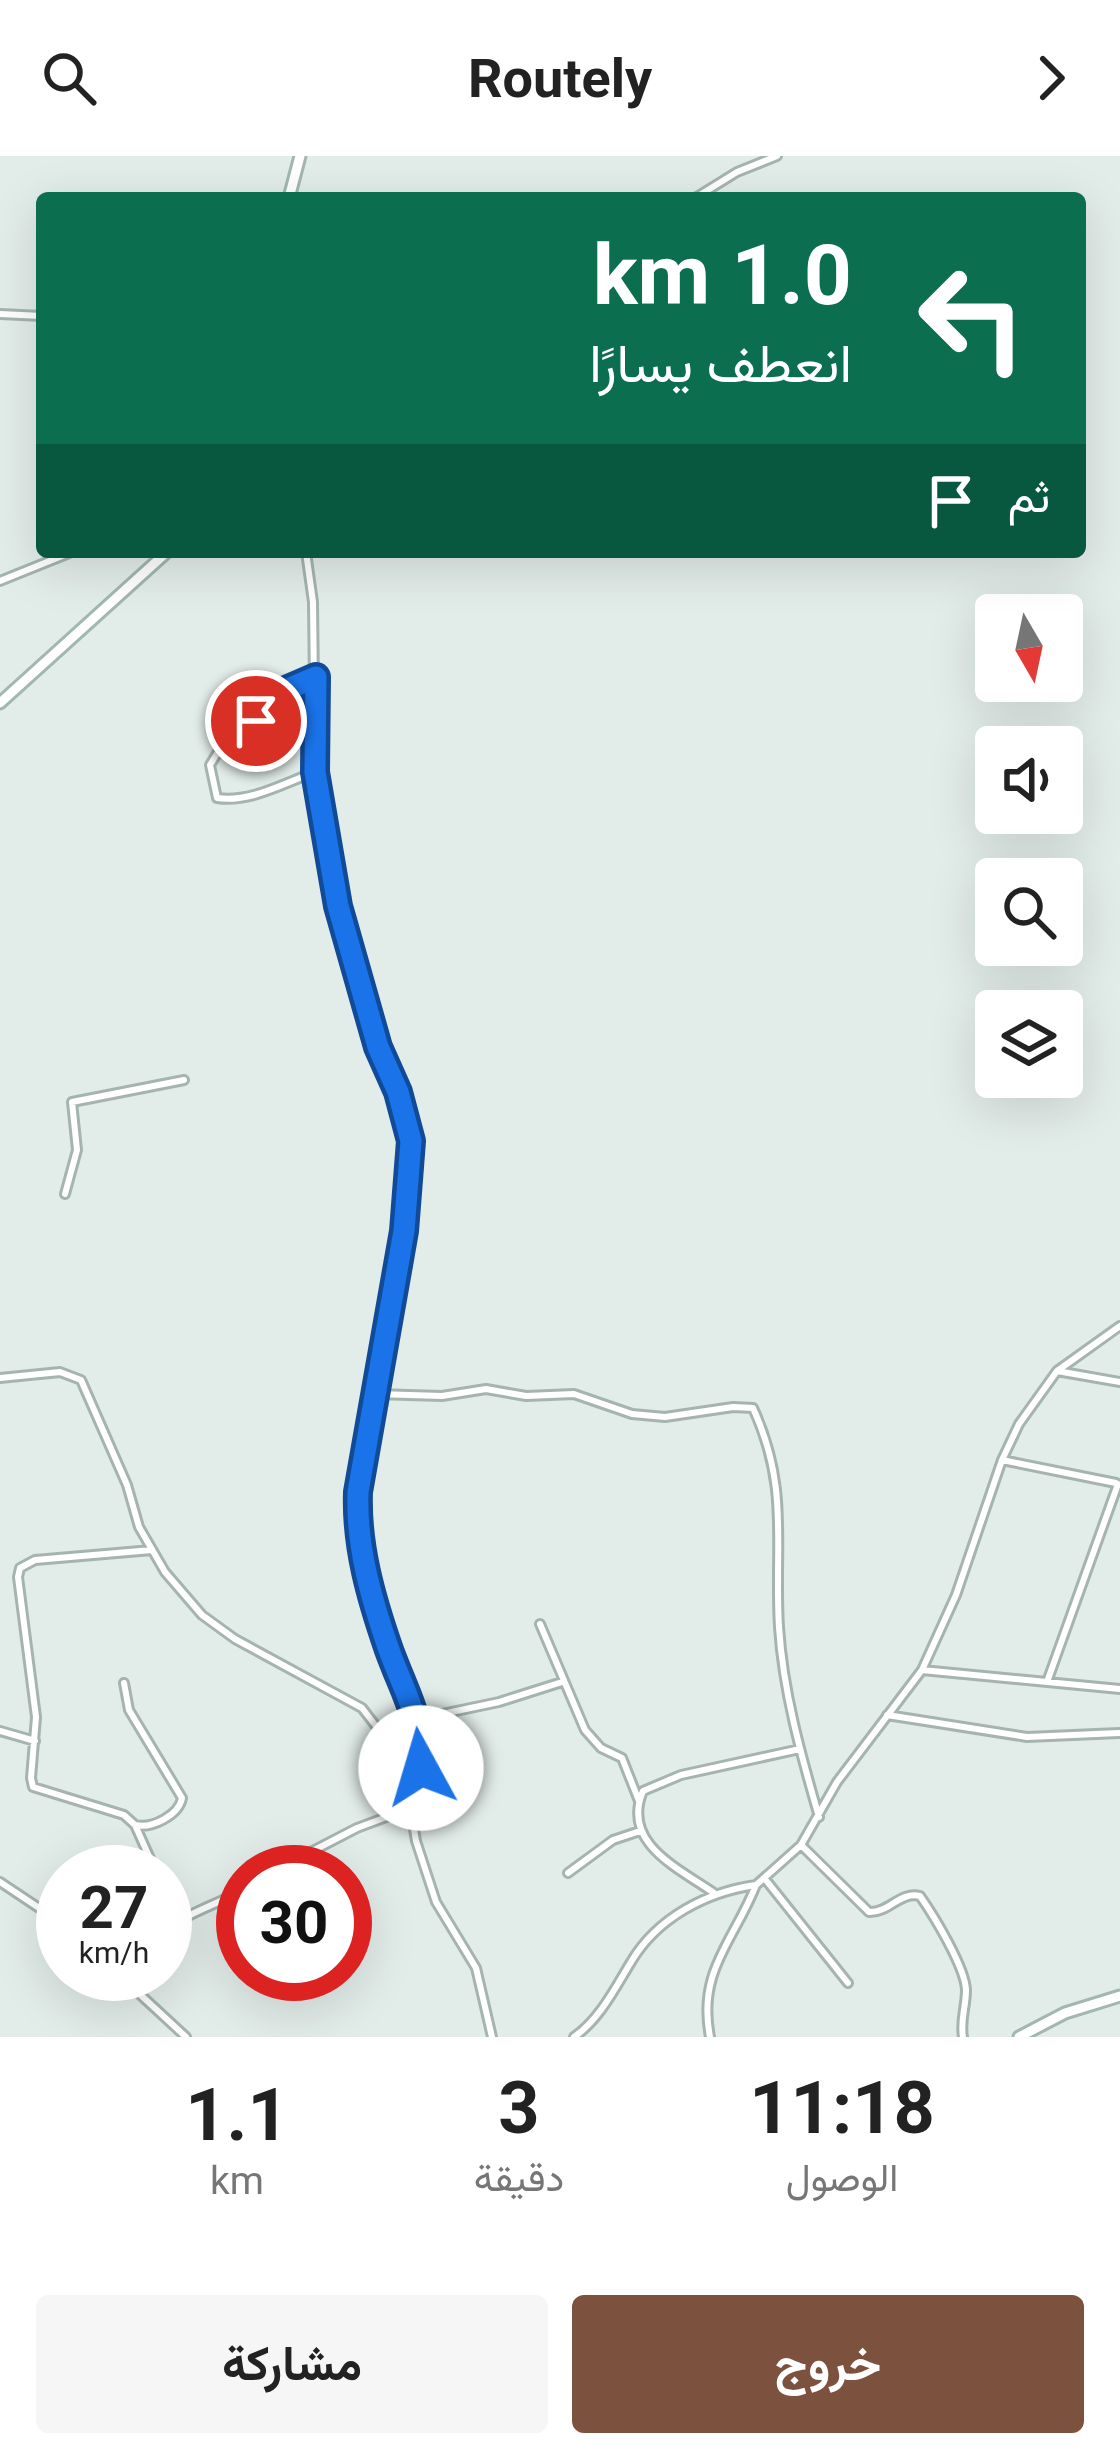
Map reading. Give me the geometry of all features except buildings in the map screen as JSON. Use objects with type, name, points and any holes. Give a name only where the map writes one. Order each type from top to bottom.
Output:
[{"type":"street","points":[[291,192],[300,156]]},
{"type":"street","points":[[705,192],[777,156]]},
{"type":"street","points":[[0,314],[36,316]]},
{"type":"street","points":[[0,581],[56,558]]},
{"type":"street","points":[[0,703],[160,558]]},
{"type":"street","points":[[307,558],[316,677],[315,772],[338,906],[378,1047],[398,1092],[411,1141],[404,1231],[358,1492],[356,1528],[390,1652],[418,1718],[421,1768],[410,1813]]},
{"type":"street","points":[[315,772],[226,800],[217,798],[210,765],[218,752],[249,733],[272,696],[316,677]]},
{"type":"street","points":[[65,1194],[77,1150],[72,1102],[184,1080]]},
{"type":"street","points":[[574,2037],[610,1996],[651,1934],[716,1894],[756,1885],[801,1846],[837,1782],[922,1670],[956,1595],[1019,1424],[1057,1371],[1120,1326]]},
{"type":"street","points":[[1057,1371],[1120,1382]]},
{"type":"street","points":[[0,1378],[60,1372],[80,1380],[152,1550],[184,1596],[254,1652],[362,1708],[379,1730],[436,1902],[476,1968],[492,2037]]},
{"type":"street","points":[[374,1394],[442,1396],[486,1389],[526,1396],[574,1394],[649,1417],[752,1408],[778,1490],[779,1628],[800,1749],[819,1817]]},
{"type":"street","points":[[1002,1460],[1119,1484],[1047,1682]]},
{"type":"street","points":[[144,1845],[135,1825],[124,1815],[33,1787],[36,1717],[18,1577],[20,1568],[35,1559],[152,1550]]},
{"type":"street","points":[[540,1624],[585,1730],[601,1748],[622,1758],[639,1801],[640,1831],[652,1849],[716,1894]]},
{"type":"street","points":[[922,1670],[1120,1688]]},
{"type":"street","points":[[418,1718],[499,1702],[562,1682]]},
{"type":"street","points":[[124,1683],[129,1710],[182,1798],[180,1808],[169,1816],[146,1827],[135,1825]]},
{"type":"street","points":[[887,1715],[1027,1737],[1119,1732]]},
{"type":"street","points":[[0,1731],[35,1741]]},
{"type":"street","points":[[639,1801],[647,1786],[681,1774],[800,1749]]},
{"type":"street","points":[[324,1845],[357,1828],[410,1813]]},
{"type":"street","points":[[568,1873],[613,1840],[640,1831]]},
{"type":"street","points":[[801,1846],[869,1912],[880,1912],[906,1895],[920,1896],[965,1984],[963,2037]]},
{"type":"street","points":[[765,1879],[848,1983]]},
{"type":"street","points":[[0,1882],[36,1906]]},
{"type":"street","points":[[710,2037],[706,2009],[712,1973],[756,1885]]},
{"type":"street","points":[[1019,2037],[1065,2014],[1120,1996]]},
{"type":"street","points":[[147,2001],[186,2037]]},
{"type":"route","points":[[256,721],[265,702],[282,688],[316,677],[315,772],[338,906],[378,1047],[398,1092],[411,1141],[404,1231],[358,1492],[356,1528],[390,1652],[418,1718],[421,1768]]}]
